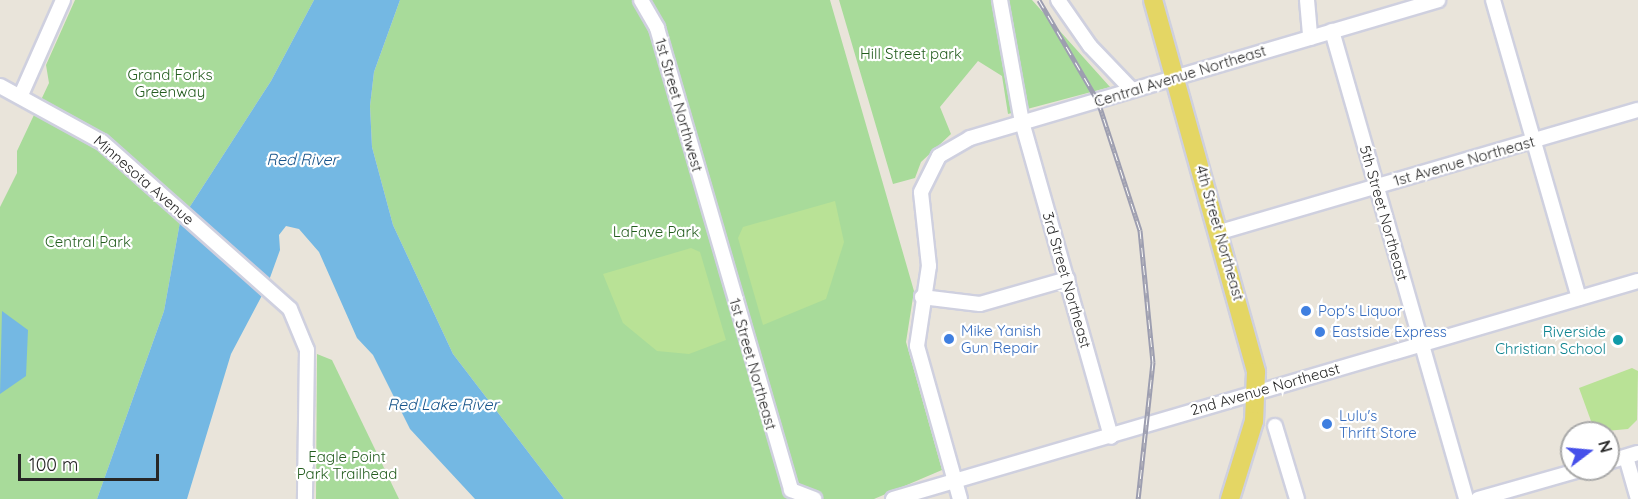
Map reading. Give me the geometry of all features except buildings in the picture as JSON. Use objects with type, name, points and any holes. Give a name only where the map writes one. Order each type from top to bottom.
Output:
[{"type":"main road","name":"4th Street Northeast","points":[[1153,0],[1220,232],[1257,391],[1254,421],[1230,499]]},
{"type":"street","points":[[21,95],[63,0]]},
{"type":"street","name":"1st Street Northwest","points":[[640,0],[657,28],[710,213]]},
{"type":"street","name":"3rd Street Northeast","points":[[1000,0],[1022,122],[1111,437]]},
{"type":"street","points":[[1058,0],[1090,46],[1132,90]]},
{"type":"street","points":[[1307,0],[1310,38]]},
{"type":"street","name":"Central Avenue Northeast","points":[[922,297],[929,255],[921,192],[931,166],[956,143],[1438,0]]},
{"type":"street","points":[[1493,0],[1579,298]]},
{"type":"street","name":"5th Street Northeast","points":[[1332,31],[1466,499]]},
{"type":"street","name":"Minnesota Avenue","points":[[0,86],[79,125],[275,294],[305,336],[305,499]]},
{"type":"street","name":"1st Avenue Northeast","points":[[1220,232],[1638,110]]},
{"type":"street","name":"1st Street Northeast","points":[[710,213],[791,490],[814,499]]},
{"type":"street","points":[[960,499],[917,346],[922,297],[980,304],[1067,279]]},
{"type":"street","name":"2nd Avenue Northeast","points":[[893,499],[1638,281]]},
{"type":"street","points":[[1275,426],[1297,499]]},
{"type":"street","points":[[1632,455],[1638,499]]},
{"type":"street","points":[[1478,499],[1560,476]]},
{"type":"green space","name":"Central Park","points":[[75,0],[314,0],[271,81],[180,222],[164,311],[97,499],[0,499],[0,207],[17,173],[17,151],[49,83],[46,65]]},
{"type":"green space","name":"LaFave Park","points":[[400,0],[830,0],[914,291],[906,342],[942,470],[874,499],[564,499],[453,354],[393,225],[372,147],[370,106],[374,72]]},
{"type":"green space","name":"Hill Street park","points":[[839,0],[1032,0],[1110,87],[1008,114],[1002,76],[978,61],[940,107],[951,134],[921,162],[915,178],[893,184]]},
{"type":"green space","points":[[835,201],[844,242],[826,299],[763,325],[738,238],[743,227]]},
{"type":"green space","points":[[691,248],[700,252],[726,340],[689,354],[657,351],[623,323],[603,274]]},
{"type":"green space","name":"Eagle Point Park Trailhead","points":[[317,354],[332,360],[399,499],[316,499]]},
{"type":"green space","points":[[1632,368],[1638,371],[1637,420],[1628,429],[1620,430],[1620,421],[1591,421],[1579,388]]},
{"type":"water","name":"Red River","points":[[314,0],[400,0],[374,72],[370,106],[372,147],[393,225],[453,354],[564,499],[475,499],[410,429],[373,355],[357,338],[319,252],[299,229],[286,226],[279,235],[280,250],[267,286],[231,354],[187,499],[97,499],[164,311],[180,222],[271,81]]},
{"type":"water","points":[[2,311],[28,330],[26,376],[0,394]]},
{"type":"railway","points":[[1039,0],[1098,101],[1140,230],[1153,362],[1138,499]]},
{"type":"place","name":"Pop's Liquor","points":[[1306,311]]},
{"type":"place","name":"Eastside Express","points":[[1320,332]]},
{"type":"place","name":"Mike Yanish Gun Repair","points":[[949,339]]},
{"type":"place","name":"Riverside Christian School","points":[[1618,340]]},
{"type":"place","name":"Lulu's Thrift Store","points":[[1327,424]]},
{"type":"park label","name":"Grand Forks Greenway","points":[[170,82]]},
{"type":"water label","name":"Red Lake River","points":[[443,404]]}]
